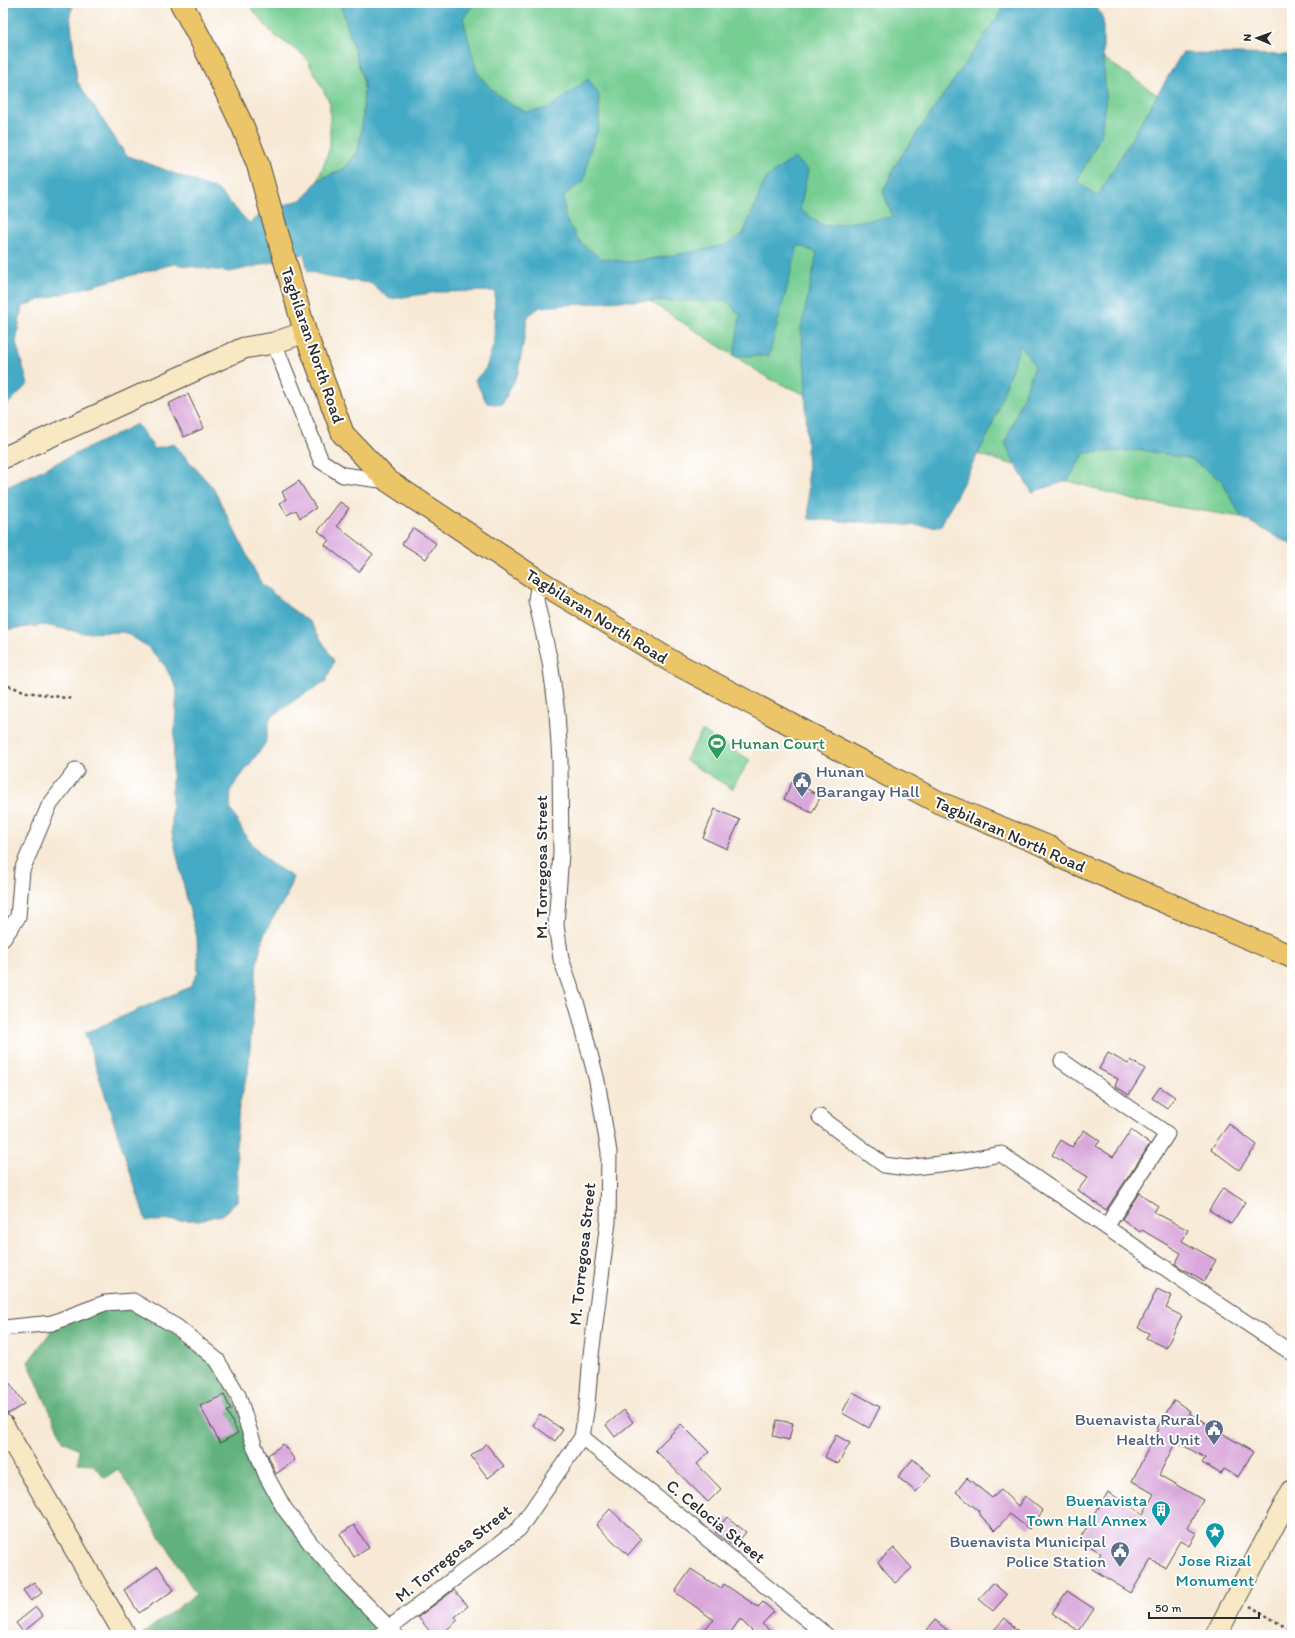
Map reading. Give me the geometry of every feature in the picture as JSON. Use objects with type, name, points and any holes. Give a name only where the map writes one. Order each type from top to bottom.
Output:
[{"type":"main road","name":"Tagbilaran North Road","points":[[181,3],[202,42],[243,127],[258,165],[305,332],[343,434],[388,481],[539,581],[671,661],[940,803],[1051,848],[1063,858],[1292,957]]},
{"type":"street","points":[[3,458],[244,348],[274,343],[305,332]]},
{"type":"street","points":[[274,343],[321,461],[343,475],[388,481]]},
{"type":"street","name":"M. Torregosa Street","points":[[388,1633],[519,1529],[582,1437],[608,1222],[609,1152],[597,1081],[578,1008],[561,959],[556,925],[561,853],[560,761],[557,713],[551,669],[536,600],[539,581]]},
{"type":"street","points":[[3,939],[18,917],[22,870],[49,806],[76,770]]},
{"type":"street","points":[[1062,1061],[1167,1134],[1106,1227]]},
{"type":"street","points":[[820,1117],[884,1165],[907,1168],[964,1161],[1000,1154],[1292,1353]]},
{"type":"street","points":[[3,1328],[52,1323],[105,1303],[134,1301],[177,1327],[217,1360],[238,1395],[254,1445],[267,1477],[284,1508],[311,1544],[388,1633]]},
{"type":"street","points":[[3,1425],[126,1635]]},
{"type":"street","name":"C. Celocia Street","points":[[582,1437],[826,1635]]},
{"type":"street","points":[[1216,1635],[1292,1491]]},
{"type":"path","points":[[3,684],[28,692],[73,699]]},
{"type":"path","points":[[1236,1597],[1292,1631]]},
{"type":"green space","points":[[247,3],[340,3],[364,83],[363,119],[358,152],[344,169],[318,180],[330,147],[330,103],[305,56],[274,35]]},
{"type":"green space","points":[[425,3],[1023,3],[1190,117],[1292,106],[1292,525],[1133,500],[862,420],[770,379],[637,293],[554,257],[478,116]]},
{"type":"green space","name":"Hunan Court","points":[[702,731],[750,760],[732,789],[685,760]]},
{"type":"green space","points":[[132,1308],[174,1333],[213,1364],[232,1396],[290,1526],[378,1628],[369,1635],[141,1635],[196,1594],[118,1469],[105,1478],[92,1464],[78,1463],[79,1449],[63,1441],[28,1362],[53,1329],[107,1309]]},
{"type":"water","points":[[3,3],[74,3],[70,14],[77,81],[126,155],[218,190],[249,223],[265,212],[277,261],[230,272],[174,264],[39,300],[22,307],[16,343],[28,384],[3,409]]},
{"type":"water","points":[[340,3],[475,3],[463,18],[477,72],[489,87],[508,103],[526,112],[550,108],[588,79],[599,95],[599,126],[590,150],[584,181],[564,195],[565,218],[580,242],[600,258],[628,262],[670,256],[726,245],[743,234],[766,178],[794,158],[808,170],[800,210],[824,226],[893,217],[883,192],[895,165],[1007,3],[1095,3],[1103,19],[1103,58],[1106,96],[1101,136],[1077,181],[1097,197],[1182,53],[1292,55],[1292,97],[1287,107],[1292,116],[1292,545],[1241,517],[1222,481],[1191,459],[1142,450],[1085,453],[1067,481],[1032,492],[1016,466],[1005,443],[1035,366],[1020,345],[990,431],[940,527],[809,519],[805,371],[801,329],[817,253],[798,245],[769,356],[734,356],[740,315],[727,301],[620,301],[540,307],[528,316],[518,373],[502,405],[487,403],[475,380],[486,368],[494,343],[495,291],[438,292],[390,299],[370,283],[333,278],[308,271],[304,254],[278,260],[266,211],[303,199],[318,180],[344,169],[358,152],[363,119],[364,83]]},
{"type":"water","points":[[137,424],[155,449],[174,444],[213,488],[261,583],[289,607],[311,623],[334,661],[326,681],[301,696],[270,718],[265,744],[231,789],[230,808],[246,837],[270,863],[293,877],[286,898],[272,919],[264,935],[257,962],[248,1073],[239,1105],[236,1143],[238,1182],[237,1201],[222,1215],[199,1220],[146,1221],[85,1033],[190,987],[198,972],[197,937],[172,833],[172,783],[177,689],[165,666],[147,646],[124,632],[84,633],[44,625],[3,630],[3,489]]},
{"type":"building","points":[[188,394],[204,428],[184,437],[168,404]]},
{"type":"building","points":[[299,481],[316,508],[300,518],[296,510],[287,515],[280,503],[286,499],[282,492]]},
{"type":"building","points":[[340,502],[349,508],[337,526],[373,554],[359,572],[325,545],[329,540],[318,531]]},
{"type":"building","points":[[413,528],[436,543],[426,559],[402,544]]},
{"type":"building","name":"Hunan Barangay Hall","points":[[792,782],[821,796],[812,813],[784,799]]},
{"type":"building","points":[[715,809],[740,820],[727,849],[703,838]]},
{"type":"building","points":[[1108,1053],[1128,1064],[1131,1060],[1145,1069],[1129,1095],[1115,1086],[1118,1079],[1099,1069]]},
{"type":"building","points":[[1160,1087],[1175,1097],[1167,1108],[1152,1098]]},
{"type":"building","points":[[1229,1124],[1257,1145],[1239,1170],[1211,1149]]},
{"type":"building","points":[[1084,1130],[1100,1141],[1096,1146],[1113,1157],[1131,1130],[1150,1144],[1106,1210],[1078,1190],[1088,1177],[1052,1155],[1061,1140],[1072,1147]]},
{"type":"building","points":[[1223,1188],[1245,1202],[1231,1224],[1209,1210]]},
{"type":"building","points":[[1139,1193],[1158,1206],[1154,1212],[1188,1230],[1182,1241],[1216,1260],[1204,1281],[1175,1264],[1181,1253],[1142,1230],[1140,1232],[1122,1219]]},
{"type":"building","points":[[1157,1289],[1172,1296],[1166,1308],[1182,1316],[1166,1348],[1146,1338],[1149,1333],[1138,1328]]},
{"type":"building","points":[[3,1373],[24,1404],[8,1414],[3,1407]]},
{"type":"building","points":[[853,1392],[880,1407],[869,1428],[842,1413]]},
{"type":"building","points":[[224,1395],[231,1410],[227,1411],[238,1433],[220,1443],[200,1406]]},
{"type":"building","points":[[1174,1400],[1190,1411],[1189,1413],[1253,1452],[1238,1477],[1224,1469],[1221,1474],[1202,1463],[1205,1458],[1176,1441],[1159,1475],[1203,1500],[1187,1528],[1196,1533],[1189,1546],[1180,1541],[1165,1567],[1151,1560],[1131,1593],[1092,1569],[1101,1553],[1079,1540],[1108,1492],[1143,1514],[1154,1494],[1132,1481],[1158,1429],[1157,1428]]},
{"type":"building","points":[[624,1410],[633,1422],[615,1437],[606,1425]]},
{"type":"building","points":[[540,1414],[563,1430],[555,1441],[533,1425]]},
{"type":"building","points":[[777,1420],[793,1423],[789,1440],[773,1436]]},
{"type":"building","points":[[681,1424],[709,1452],[697,1464],[721,1489],[708,1502],[655,1450]]},
{"type":"building","points":[[836,1435],[850,1443],[838,1464],[825,1457]]},
{"type":"building","points":[[283,1444],[295,1460],[276,1474],[268,1455]]},
{"type":"building","points":[[486,1444],[504,1466],[488,1478],[471,1456]]},
{"type":"building","points":[[913,1459],[931,1475],[916,1492],[898,1477]]},
{"type":"building","points":[[967,1478],[992,1498],[1001,1490],[1018,1506],[1025,1496],[1043,1511],[1029,1529],[1010,1514],[995,1530],[978,1513],[979,1511],[956,1492]]},
{"type":"building","points":[[610,1509],[642,1539],[628,1555],[596,1525]]},
{"type":"building","points":[[727,1517],[746,1532],[734,1547],[715,1532]]},
{"type":"building","points":[[354,1525],[369,1548],[354,1557],[340,1534]]},
{"type":"building","points":[[894,1548],[912,1568],[895,1583],[878,1562]]},
{"type":"building","points":[[158,1566],[174,1590],[139,1613],[124,1590]]},
{"type":"building","points":[[691,1569],[721,1589],[724,1584],[758,1607],[763,1602],[774,1612],[762,1624],[775,1635],[756,1635],[740,1619],[729,1635],[698,1635],[714,1620],[675,1592]]},
{"type":"building","points":[[34,1582],[42,1593],[31,1601],[23,1590]]},
{"type":"building","points":[[993,1583],[1007,1595],[993,1611],[979,1599]]},
{"type":"building","points":[[454,1590],[468,1606],[455,1617],[458,1620],[440,1635],[433,1635],[418,1617]]},
{"type":"building","points":[[1067,1591],[1094,1609],[1079,1631],[1052,1613]]},
{"type":"building","points":[[36,1607],[43,1616],[23,1632],[16,1623]]},
{"type":"building","points":[[1005,1618],[1022,1635],[989,1635]]},
{"type":"building","points":[[935,1620],[953,1635],[923,1635]]},
{"type":"place","name":"Hunan Court","points":[[717,760]]},
{"type":"place","name":"Hunan Barangay Hall","points":[[802,798]]},
{"type":"place","name":"Buenavista Rural Health Unit","points":[[1214,1446]]},
{"type":"place","name":"Buenavista Town Hall Annex","points":[[1161,1527]]},
{"type":"place","name":"Jose Rizal Monument","points":[[1215,1549]]},
{"type":"place","name":"Buenavista Municipal Police Station","points":[[1120,1568]]}]
